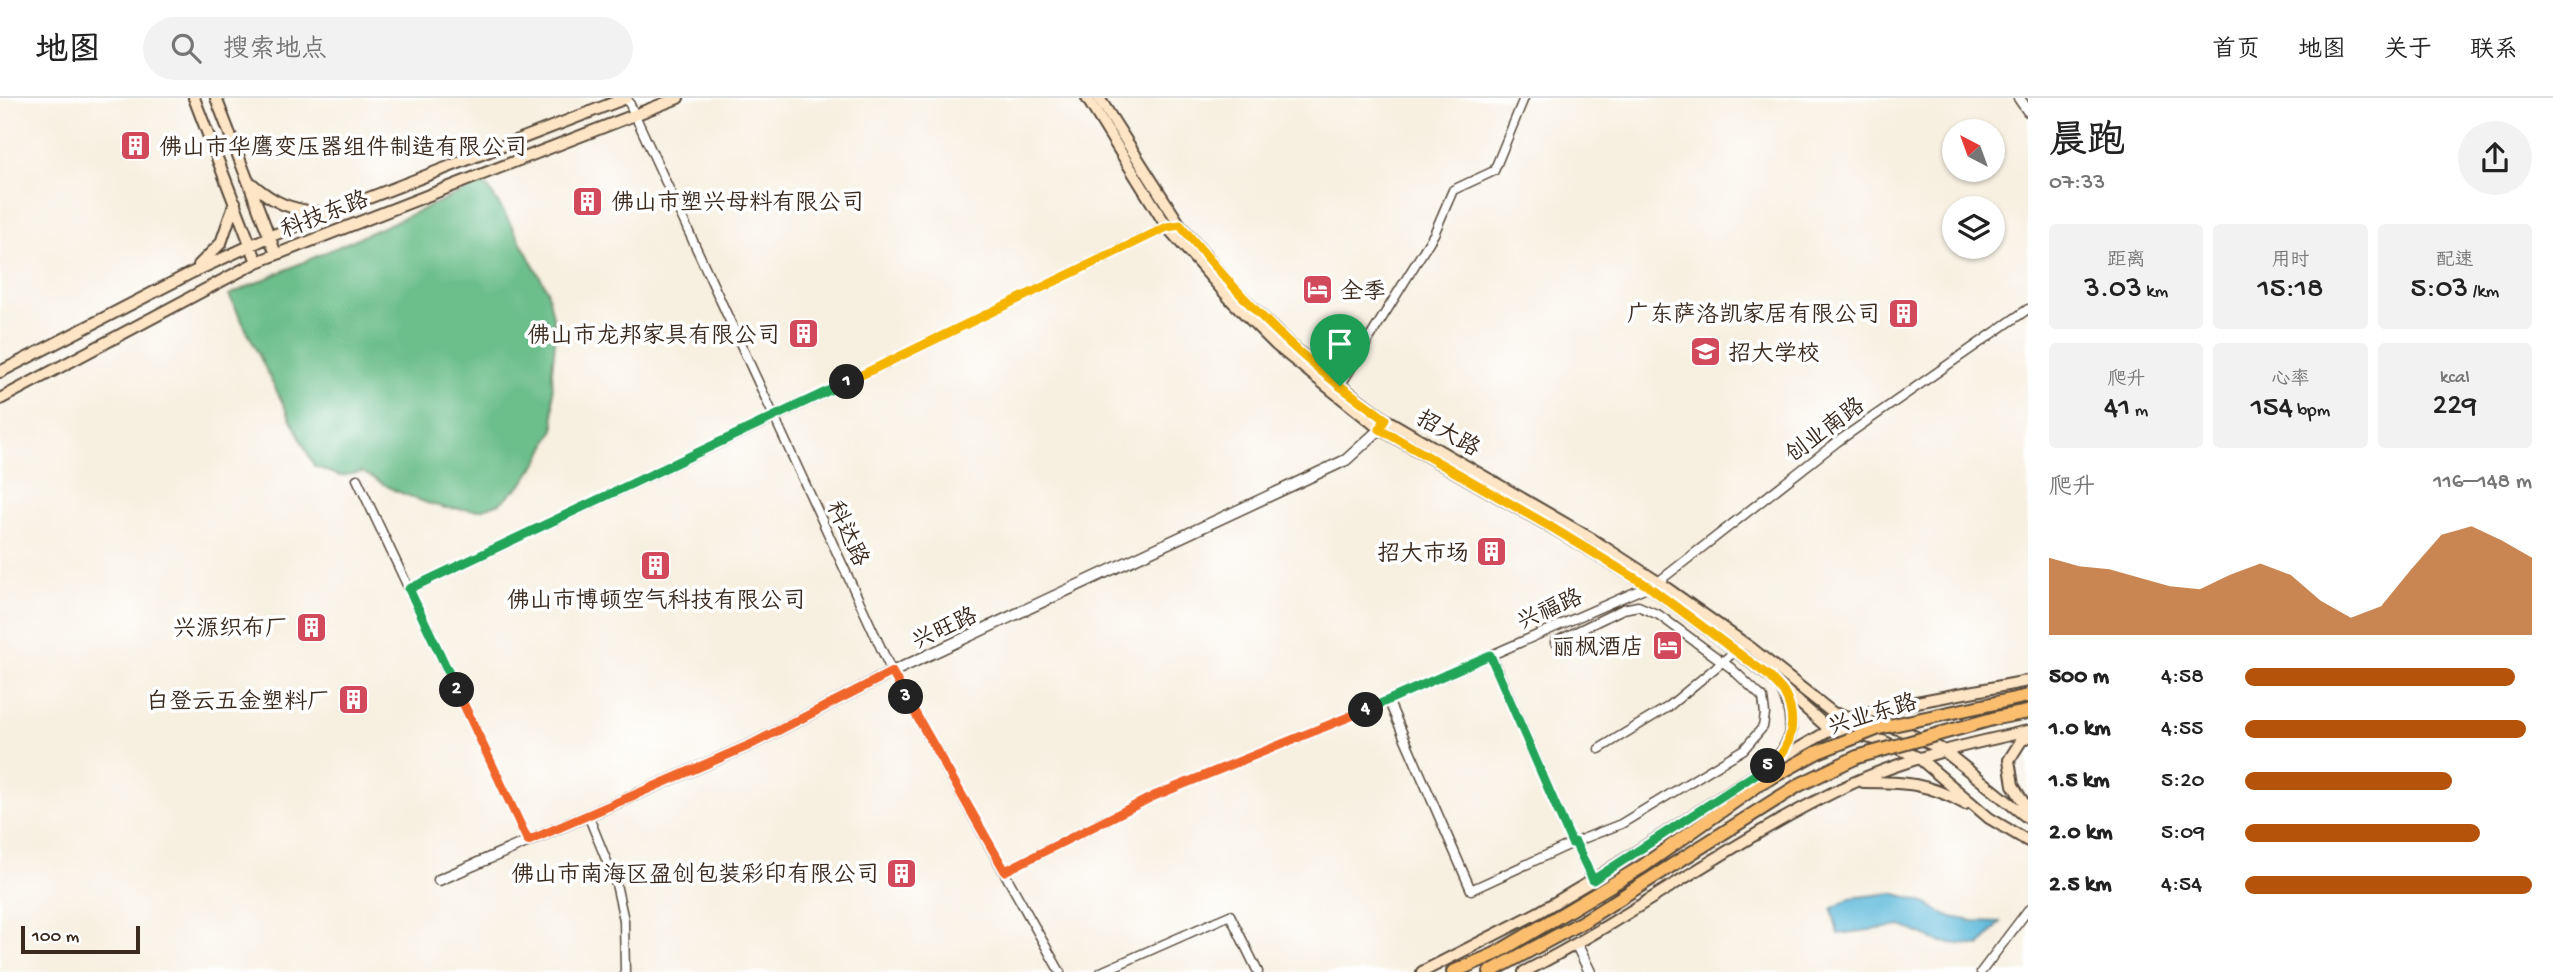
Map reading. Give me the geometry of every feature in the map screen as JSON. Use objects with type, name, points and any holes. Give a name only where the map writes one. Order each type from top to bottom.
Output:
[{"type":"main road","points":[[194,98],[257,262]]},
{"type":"main road","points":[[216,98],[276,254]]},
{"type":"main road","points":[[0,373],[250,245],[627,98]]},
{"type":"main road","name":"科技东路","points":[[0,398],[257,262],[678,98]]},
{"type":"main road","name":"招大路","points":[[1087,98],[1167,227],[1231,300],[1276,345],[1383,424],[1551,527],[1653,584],[1833,713],[1854,716],[1902,730],[1943,750],[2023,810],[2028,818]]},
{"type":"main road","name":"招大路","points":[[1099,98],[1180,225],[1227,282],[1278,334],[1383,424]]},
{"type":"main road","points":[[248,181],[281,205],[324,214]]},
{"type":"main road","points":[[189,274],[221,243],[235,201]]},
{"type":"main road","name":"招大路","points":[[1740,648],[1831,729]]},
{"type":"main road","points":[[1769,676],[1784,692],[1791,712],[1792,732],[1786,748],[1774,763]]},
{"type":"main road","points":[[1423,972],[1539,912],[1593,880],[1774,763],[1854,716],[2028,681]]},
{"type":"main road","name":"兴业东路","points":[[1453,972],[1495,954],[1643,866],[1758,785],[1818,752],[1879,728],[2028,696]]},
{"type":"main road","points":[[1490,972],[1584,921],[1799,785],[1857,757],[1996,718],[2028,712]]},
{"type":"main road","points":[[1831,729],[1883,741],[1919,758],[1989,818]]},
{"type":"main road","points":[[1524,972],[1577,945],[1731,848],[1857,782],[1943,750],[2028,731]]},
{"type":"main road","points":[[2004,827],[2004,814],[2010,809],[2023,810],[2013,785],[2009,760],[2021,741],[2028,737]]},
{"type":"main road","points":[[1857,782],[1908,782],[1952,797],[2028,841]]},
{"type":"street","name":"科达路","points":[[627,98],[892,672],[1060,972]]},
{"type":"street","points":[[1340,386],[1434,234],[1453,190],[1494,171],[1524,98]]},
{"type":"street","points":[[2019,98],[2028,111]]},
{"type":"street","points":[[409,589],[775,417],[1167,227],[1180,225]]},
{"type":"street","name":"创业南路","points":[[1653,584],[1837,442],[2028,309]]},
{"type":"street","name":"兴旺路","points":[[439,880],[750,745],[892,672],[1346,460],[1383,424]]},
{"type":"street","points":[[357,479],[528,841]]},
{"type":"street","name":"兴福路","points":[[1005,871],[1154,796],[1388,700],[1653,584]]},
{"type":"street","points":[[1388,700],[1471,890],[1643,812],[1744,749],[1763,727],[1763,698],[1722,662],[1659,615],[1639,607],[1623,609],[1555,642]]},
{"type":"street","points":[[1599,749],[1668,707],[1740,648]]},
{"type":"street","points":[[1490,655],[1573,842],[1593,880]]},
{"type":"street","points":[[588,815],[616,884],[624,920],[625,972]]},
{"type":"street","points":[[1981,972],[2028,910]]},
{"type":"street","points":[[1101,972],[1230,915],[1258,972]]},
{"type":"street","points":[[1577,945],[1590,972]]},
{"type":"green space","points":[[482,183],[505,214],[547,289],[556,331],[552,371],[554,429],[539,460],[523,483],[500,503],[480,510],[445,508],[394,490],[363,472],[340,476],[314,466],[229,295]]},
{"type":"water","points":[[1892,893],[1922,901],[1947,916],[2001,922],[1980,946],[1940,942],[1902,926],[1838,934],[1832,909],[1850,898]]},
{"type":"place","name":"佛山市华鹰变压器组件制造有限公司","points":[[136,146]]},
{"type":"place","name":"佛山市塑兴母料有限公司","points":[[588,201]]},
{"type":"place","name":"全季","points":[[1317,290]]},
{"type":"place","name":"广东萨洛凯家居有限公司","points":[[1903,313]]},
{"type":"place","name":"佛山市龙邦家具有限公司","points":[[803,334]]},
{"type":"place","name":"招大学校","points":[[1705,352]]},
{"type":"place","name":"招大市场","points":[[1492,552]]},
{"type":"place","name":"佛山市博顿空气科技有限公司","points":[[656,565]]},
{"type":"place","name":"兴源织布厂","points":[[311,627]]},
{"type":"place","name":"丽枫酒店","points":[[1667,646]]},
{"type":"place","name":"白登云五金塑料厂","points":[[353,700]]},
{"type":"place","name":"佛山市南海区盈创包装彩印有限公司","points":[[902,873]]},
{"type":"route","points":[[1180,225],[1227,282],[1287,342],[1340,386],[1385,419],[1380,429],[1648,586],[1769,676],[1784,692],[1791,712],[1792,732],[1786,748],[1774,763],[1593,880],[1575,842],[1572,843],[1490,655],[1357,714],[1154,796],[1005,871],[892,672],[750,745],[528,841],[409,589],[775,417],[1167,227],[1180,225]]}]
